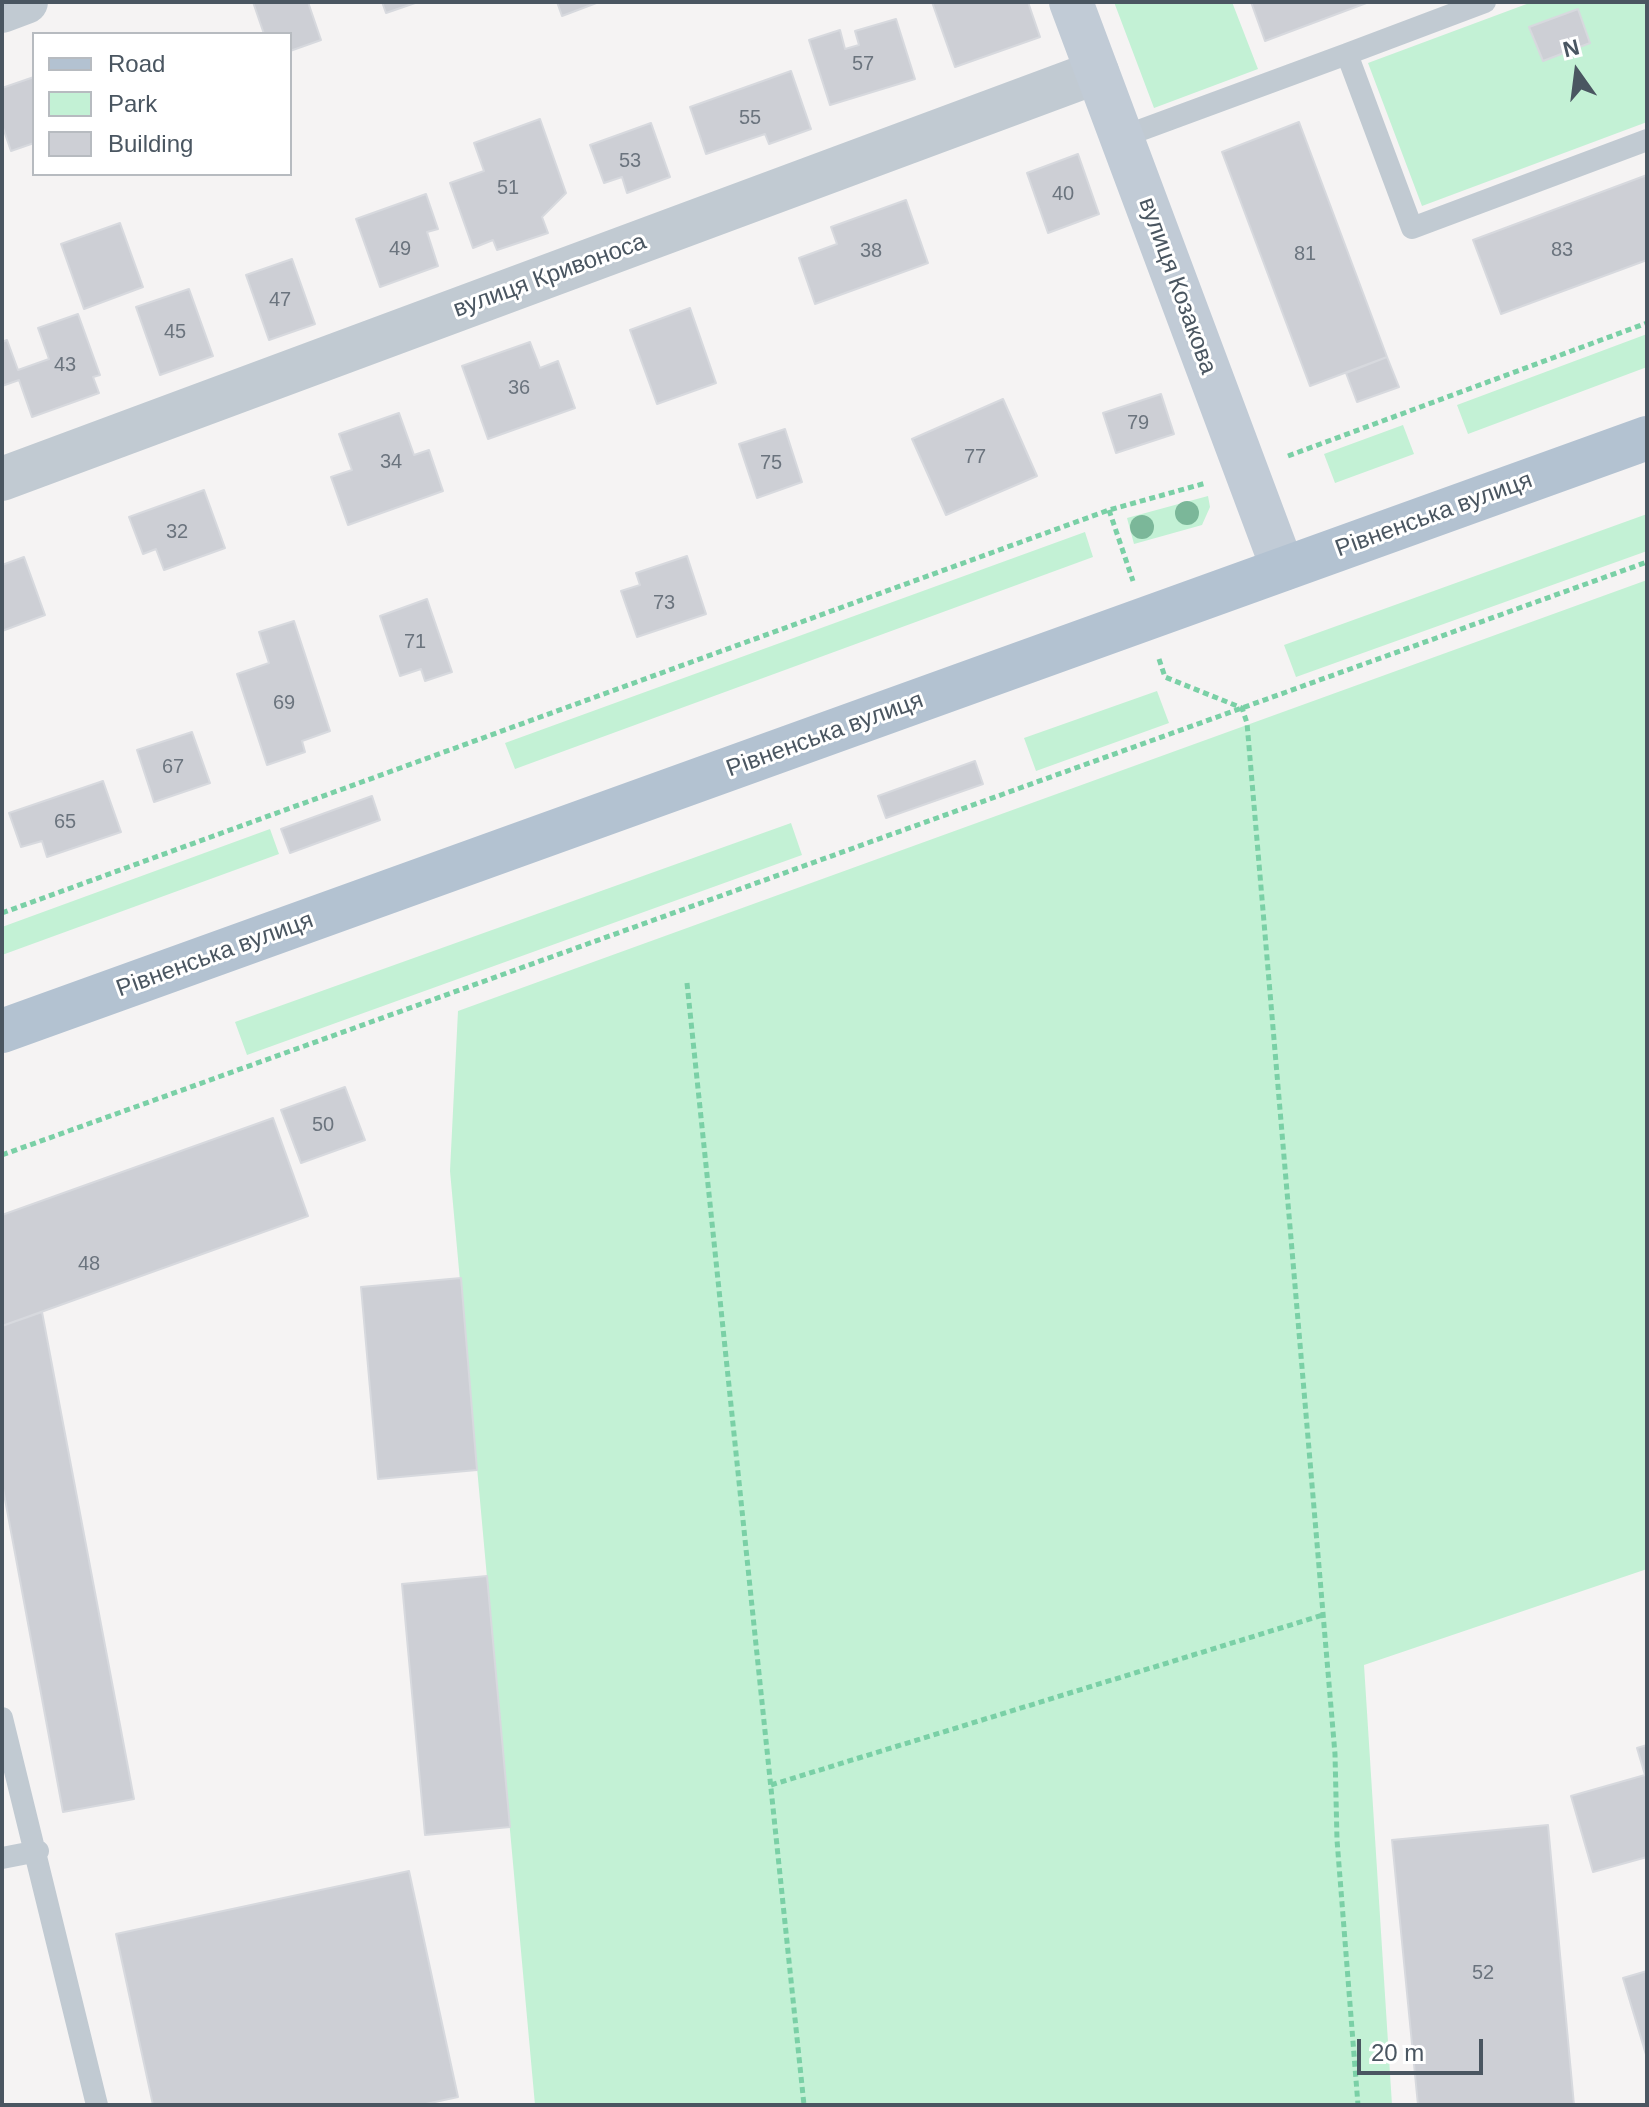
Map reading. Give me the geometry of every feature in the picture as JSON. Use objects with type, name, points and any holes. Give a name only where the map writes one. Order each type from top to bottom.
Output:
[{"type":"main road","name":"Рівненська вулиця","points":[[2,1031],[1647,438]]},
{"type":"street","points":[[2,11],[26,2]]},
{"type":"street","name":"вулиця Козакова","points":[[1071,2],[1283,569]]},
{"type":"street","name":"вулиця Кривоноса","points":[[2,479],[1097,72]]},
{"type":"lane","points":[[1122,137],[1485,2]]},
{"type":"lane","points":[[1347,54],[1412,228],[1647,140]]},
{"type":"lane","points":[[2,1718],[38,1851],[97,2105]]},
{"type":"lane","points":[[2,1858],[38,1851]]},
{"type":"path","points":[[2,913],[1109,510],[1247,472],[1647,323]]},
{"type":"path","points":[[2,1155],[1647,562]]},
{"type":"path","points":[[1242,708],[1247,723],[1323,1615],[1358,2105]]},
{"type":"path","points":[[687,983],[804,2105]]},
{"type":"path","points":[[771,1785],[1323,1615]]},
{"type":"green space","points":[[1114,2],[1232,2],[1258,69],[1154,108]]},
{"type":"green space","points":[[1532,2],[1647,2],[1647,122],[1422,206],[1368,63]]},
{"type":"green space","points":[[1647,334],[1647,367],[1468,434],[1457,405]]},
{"type":"green space","points":[[1403,425],[1414,454],[1335,483],[1324,454]]},
{"type":"green space","points":[[1208,496],[1210,507],[1202,525],[1134,544],[1127,518]]},
{"type":"green space","points":[[1647,514],[1647,551],[1296,677],[1284,645]]},
{"type":"green space","points":[[1085,532],[1093,557],[515,769],[505,743]]},
{"type":"green space","points":[[1647,580],[1647,1569],[1364,1665],[1392,2105],[535,2105],[450,1171],[458,1011]]},
{"type":"green space","points":[[1157,691],[1169,723],[1036,771],[1024,738]]},
{"type":"green space","points":[[791,823],[802,855],[247,1055],[235,1022]]},
{"type":"green space","points":[[270,829],[279,854],[2,955],[2,927]]},
{"type":"building","points":[[253,2],[308,2],[321,40],[292,50],[292,32],[263,32]]},
{"type":"building","points":[[382,2],[418,2],[386,13]]},
{"type":"building","points":[[557,2],[599,2],[562,16]]},
{"type":"building","points":[[932,2],[1028,2],[1040,37],[955,67]]},
{"type":"building","points":[[1251,2],[1369,2],[1265,41]]},
{"type":"building","points":[[1578,9],[1590,43],[1543,61],[1529,27]]},
{"type":"building","points":[[896,19],[915,79],[830,105],[809,40],[840,30],[845,49],[859,45],[855,31]]},
{"type":"building","points":[[791,71],[811,129],[769,144],[765,134],[706,154],[690,107]]},
{"type":"building","points":[[32,78],[32,144],[11,151],[2,125],[2,88]]},
{"type":"building","points":[[540,119],[566,193],[542,217],[548,233],[497,250],[493,240],[473,248],[450,183],[484,171],[474,143]]},
{"type":"building","points":[[1299,122],[1387,357],[1310,386],[1222,152]]},
{"type":"building","points":[[651,123],[670,177],[627,193],[622,177],[604,183],[590,145]]},
{"type":"building","points":[[1078,154],[1099,214],[1048,233],[1027,173]]},
{"type":"building","points":[[1647,175],[1647,260],[1501,314],[1473,240]]},
{"type":"building","points":[[426,194],[438,229],[427,232],[438,266],[380,287],[356,219]]},
{"type":"building","points":[[906,200],[928,263],[815,304],[799,258],[837,244],[831,227]]},
{"type":"building","points":[[120,223],[143,287],[84,309],[61,244]]},
{"type":"building","points":[[292,259],[315,324],[269,340],[246,275]]},
{"type":"building","points":[[189,289],[213,356],[160,375],[136,307]]},
{"type":"building","points":[[690,308],[716,383],[657,404],[630,330]]},
{"type":"building","points":[[78,314],[100,375],[93,377],[99,393],[32,417],[19,380],[2,386],[2,342],[7,340],[18,370],[49,359],[38,328]]},
{"type":"building","points":[[530,342],[540,368],[558,361],[575,408],[488,439],[462,366]]},
{"type":"building","points":[[1387,357],[1399,387],[1357,402],[1346,373]]},
{"type":"building","points":[[1161,394],[1174,434],[1116,453],[1103,413]]},
{"type":"building","points":[[1003,399],[1037,476],[946,515],[912,439]]},
{"type":"building","points":[[399,413],[414,455],[429,450],[443,491],[348,525],[331,477],[352,470],[339,434]]},
{"type":"building","points":[[785,429],[802,482],[757,498],[739,444]]},
{"type":"building","points":[[204,490],[225,548],[164,570],[156,549],[143,554],[129,517]]},
{"type":"building","points":[[687,556],[706,614],[637,637],[621,591],[640,585],[636,573]]},
{"type":"building","points":[[24,557],[45,615],[2,631],[2,565]]},
{"type":"building","points":[[427,599],[452,672],[425,681],[421,669],[400,676],[380,616]]},
{"type":"building","points":[[294,621],[330,731],[302,741],[305,752],[267,765],[237,674],[269,663],[259,632]]},
{"type":"building","points":[[192,732],[210,783],[154,802],[137,750]]},
{"type":"building","points":[[975,761],[983,784],[886,818],[878,796]]},
{"type":"building","points":[[103,781],[121,832],[47,857],[42,841],[21,847],[9,813]]},
{"type":"building","points":[[372,796],[380,820],[290,853],[281,829]]},
{"type":"building","points":[[345,1087],[365,1140],[301,1163],[281,1110]]},
{"type":"building","points":[[273,1118],[308,1216],[2,1326],[2,1215]]},
{"type":"building","points":[[461,1278],[477,1470],[378,1479],[361,1287]]},
{"type":"building","points":[[42,1312],[134,1799],[63,1812],[2,1483],[2,1326]]},
{"type":"building","points":[[487,1576],[510,1827],[425,1835],[402,1584]]},
{"type":"building","points":[[1647,1745],[1647,1857],[1593,1872],[1571,1796],[1645,1775],[1637,1748]]},
{"type":"building","points":[[1548,1825],[1574,2105],[1418,2105],[1392,1840]]},
{"type":"building","points":[[409,1871],[458,2097],[421,2105],[153,2105],[116,1934]]},
{"type":"building","points":[[1647,1971],[1647,2058],[1623,1978]]}]
